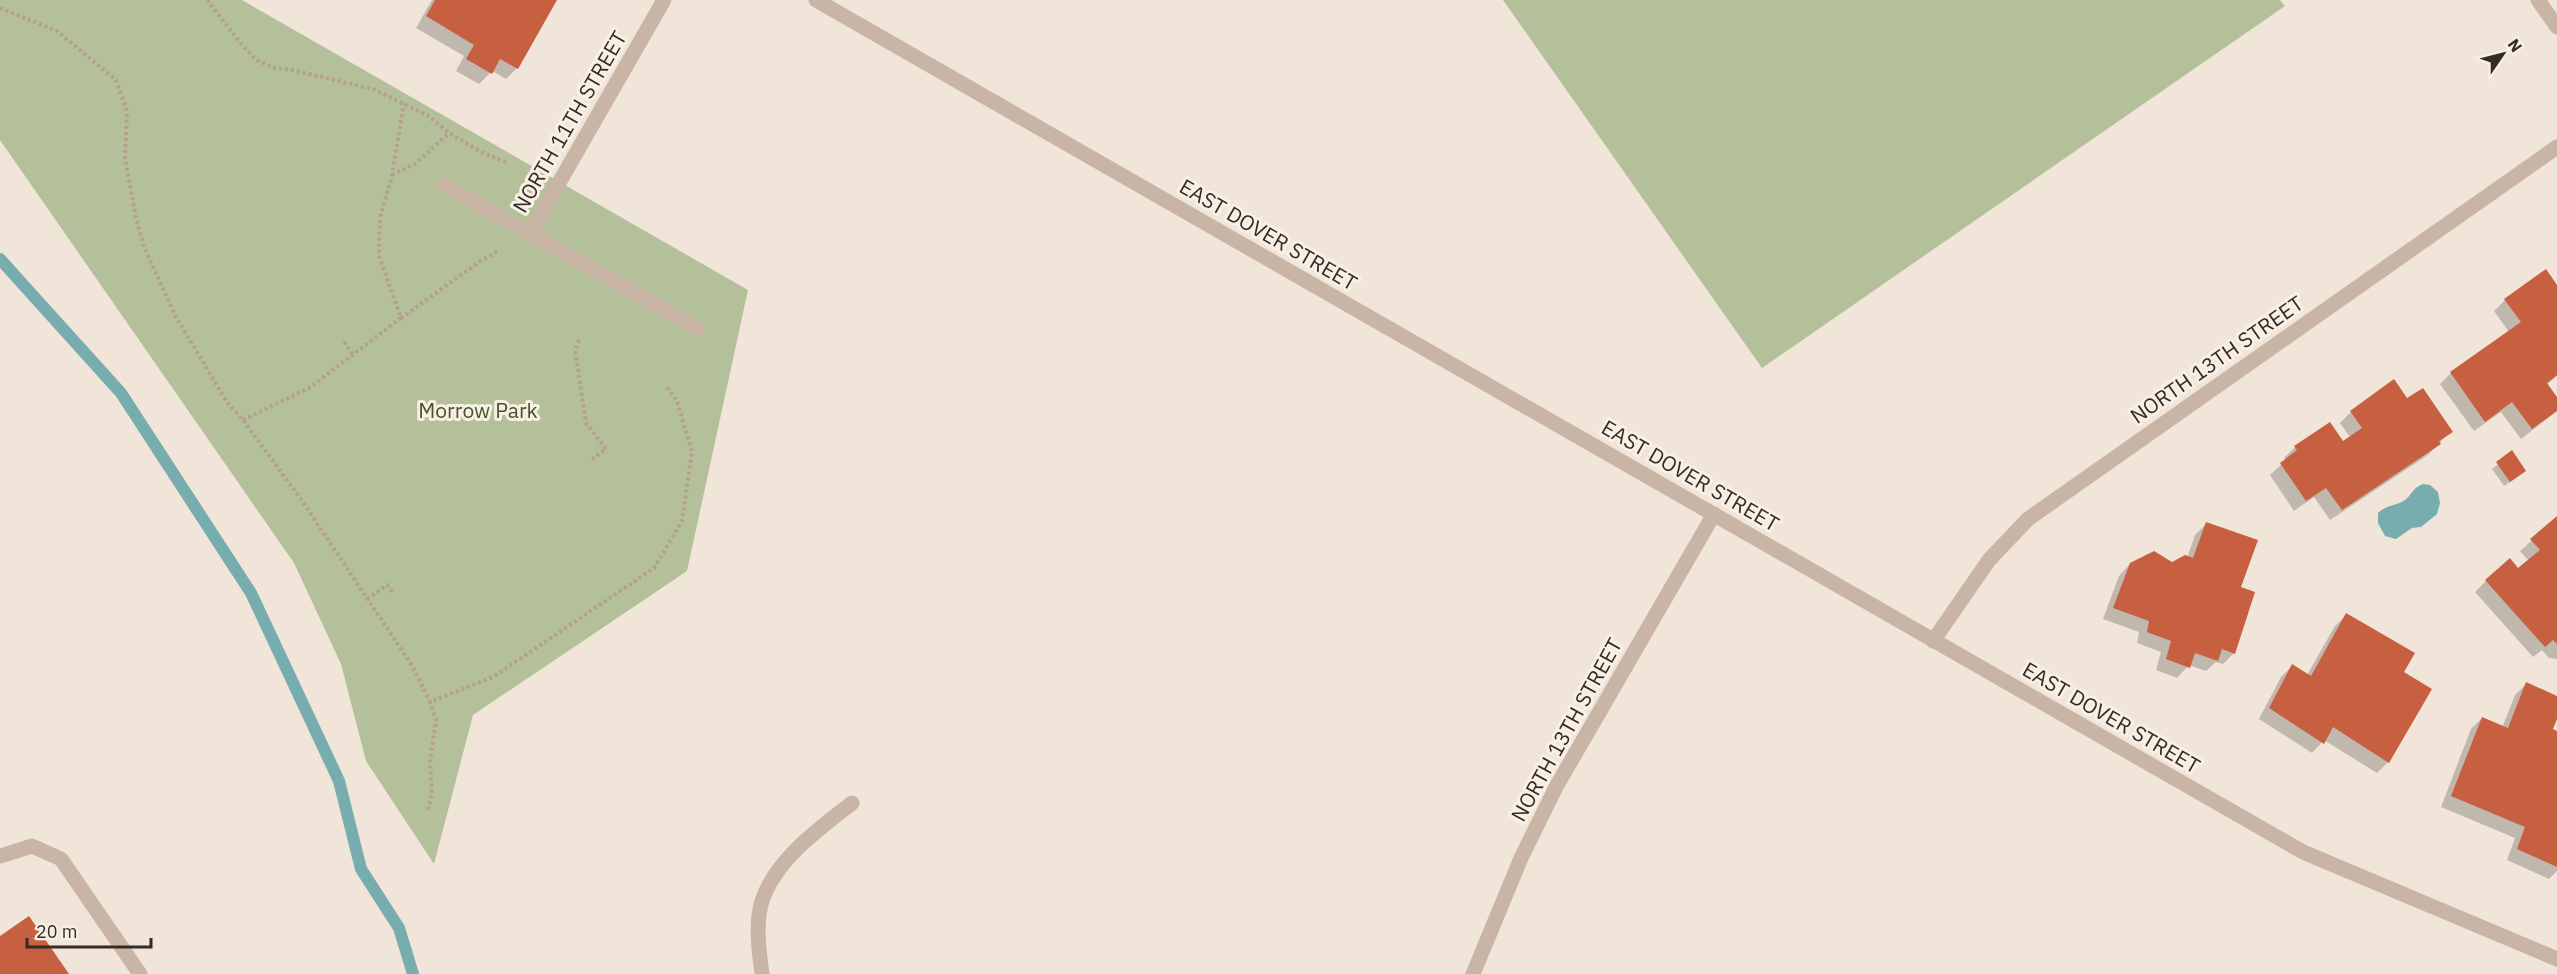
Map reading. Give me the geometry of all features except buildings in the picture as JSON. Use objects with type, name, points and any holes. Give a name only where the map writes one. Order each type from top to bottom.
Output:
[{"type":"street","name":"NORTH 11TH STREET","points":[[530,234],[664,0]]},
{"type":"street","name":"EAST DOVER STREET","points":[[816,0],[2303,852],[2557,958]]},
{"type":"street","points":[[2538,0],[2557,27]]},
{"type":"street","name":"NORTH 13TH STREET","points":[[1933,641],[1989,560],[2028,519],[2557,147]]},
{"type":"street","points":[[444,185],[697,328]]},
{"type":"street","name":"NORTH 13TH STREET","points":[[1473,974],[1521,858],[1556,788],[1714,514]]},
{"type":"street","points":[[762,974],[758,926],[762,900],[776,875],[794,854],[814,834],[852,803]]},
{"type":"street","points":[[0,856],[32,846],[60,859],[140,974]]},
{"type":"path","points":[[207,0],[242,45],[257,60],[274,68],[373,89],[427,115],[449,133],[481,152],[508,163]]},
{"type":"path","points":[[0,8],[57,31],[116,80],[127,111],[125,158],[136,219],[144,247],[176,317],[227,402],[285,476],[413,667],[430,702],[435,720],[430,761],[432,794],[428,810]]},
{"type":"path","points":[[401,318],[379,256],[380,218],[392,175],[404,103]]},
{"type":"path","points":[[392,175],[414,164],[449,133]]},
{"type":"path","points":[[243,420],[309,388],[479,262],[530,234]]},
{"type":"path","points":[[579,340],[574,350],[586,423],[606,449],[592,459]]},
{"type":"path","points":[[344,342],[353,355]]},
{"type":"path","points":[[430,702],[493,677],[654,568],[682,521],[692,452],[677,401],[666,386]]},
{"type":"path","points":[[368,599],[387,585],[392,592]]},
{"type":"green space","name":"Morrow Park","points":[[0,0],[242,0],[748,290],[687,571],[473,715],[434,864],[366,761],[341,664],[294,563],[0,140]]},
{"type":"green space","points":[[1503,0],[2280,0],[2285,6],[1762,368]]},
{"type":"water","points":[[2423,484],[2430,485],[2438,492],[2440,503],[2437,514],[2421,527],[2412,528],[2396,539],[2385,536],[2378,523],[2378,513],[2384,508],[2405,500]]},
{"type":"waterway","points":[[0,259],[121,393],[251,593],[339,781],[361,869],[399,928],[413,974]]}]
